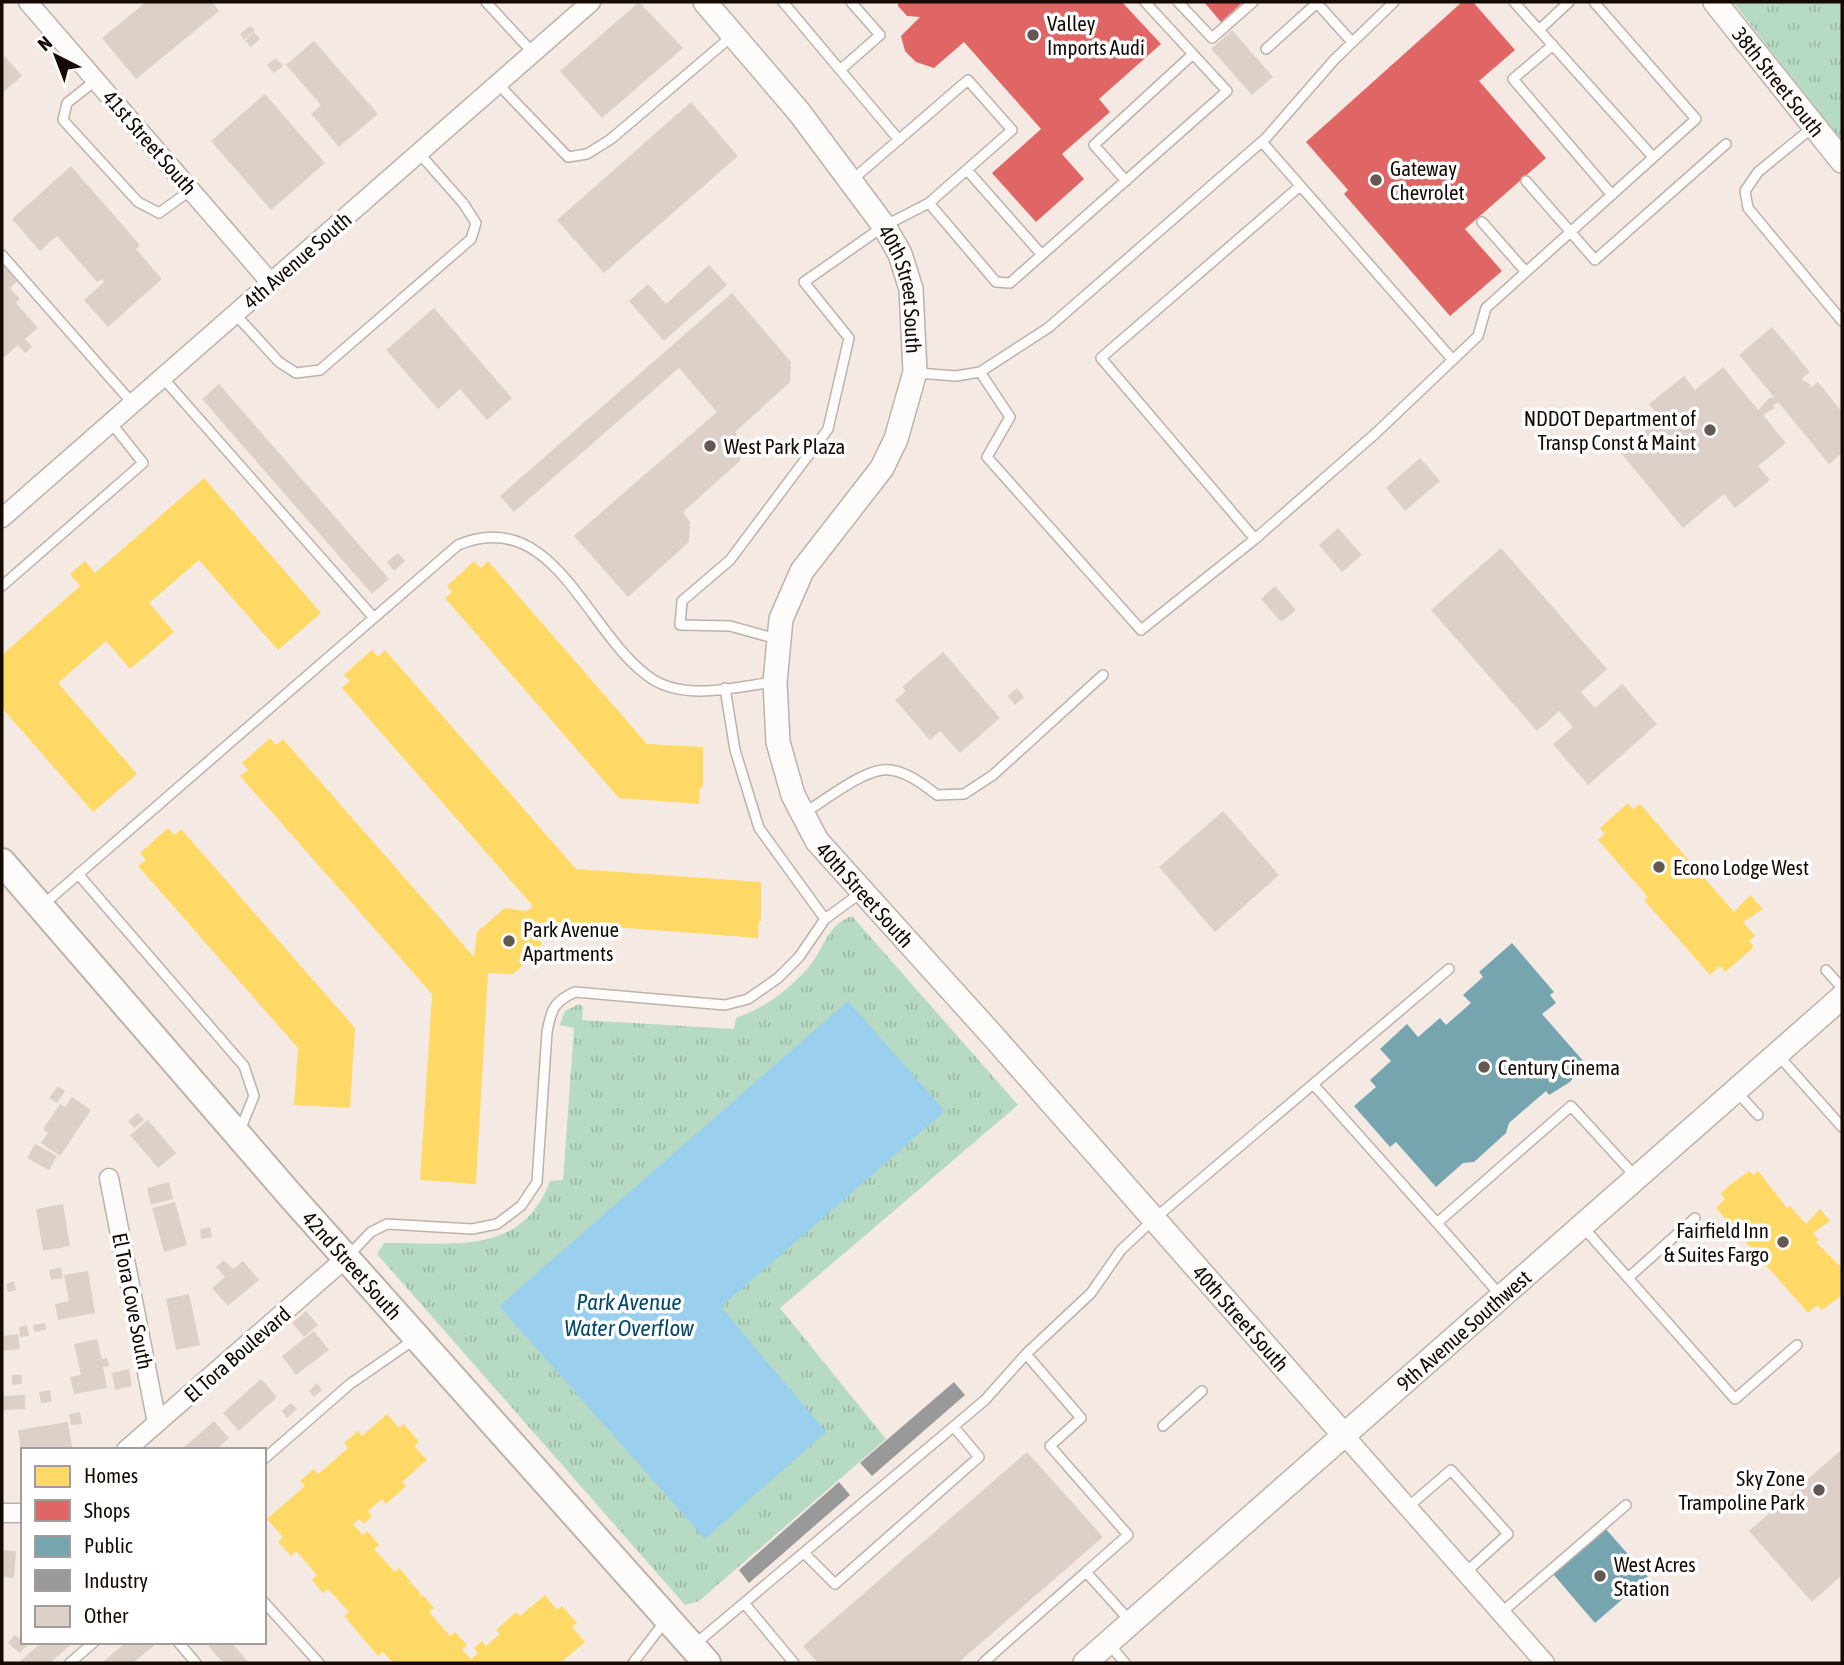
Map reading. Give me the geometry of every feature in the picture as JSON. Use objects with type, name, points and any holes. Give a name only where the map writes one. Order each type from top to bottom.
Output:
[{"type":"main road","name":"42nd Street South","points":[[2,862],[237,1135],[419,1336],[668,1618],[697,1655]]},
{"type":"street","name":"41st Street South","points":[[28,2],[271,283]]},
{"type":"street","name":"4th Avenue South","points":[[2,518],[592,2]]},
{"type":"street","name":"40th Street South","points":[[705,2],[800,112],[884,226],[900,254],[912,289],[915,372],[896,439],[881,468],[802,571],[781,620],[775,682],[778,742],[793,795],[817,841],[1545,1663]]},
{"type":"street","name":"38th Street South","points":[[1715,2],[1842,161]]},
{"type":"street","name":"9th Avenue Southwest","points":[[1085,1663],[1842,998]]},
{"type":"street","name":"El Tora Cove South","points":[[109,1178],[157,1423]]},
{"type":"street","name":"El Tora Boulevard","points":[[128,1448],[347,1257]]},
{"type":"street","points":[[2,1513],[21,1513]]},
{"type":"lane","points":[[486,2],[533,53]]},
{"type":"lane","points":[[783,2],[899,139]]},
{"type":"lane","points":[[840,70],[880,35],[851,2]]},
{"type":"lane","points":[[929,203],[996,282],[1010,283],[1227,90],[1145,2]]},
{"type":"lane","points":[[1178,2],[1212,38],[1254,2]]},
{"type":"lane","points":[[1266,49],[1317,2],[1352,41]]},
{"type":"lane","points":[[915,372],[956,376],[980,372],[1048,328],[1262,142],[1352,41],[1394,2]]},
{"type":"lane","points":[[1514,2],[1653,156]]},
{"type":"lane","points":[[1539,30],[1570,2]]},
{"type":"lane","points":[[980,372],[1010,417],[987,457],[1140,630],[1255,539],[1376,433],[1478,336],[1486,307],[1696,119],[1594,2]]},
{"type":"lane","points":[[498,83],[568,157],[587,154],[611,139],[734,35]]},
{"type":"lane","points":[[1553,45],[1513,79],[1612,195]]},
{"type":"lane","points":[[1126,181],[1094,145],[1193,54]]},
{"type":"lane","points":[[96,80],[67,103],[63,120],[138,202],[159,213],[191,190]]},
{"type":"lane","points":[[779,640],[730,626],[680,625],[682,601],[730,559],[828,429],[849,338],[804,282],[884,226],[929,203],[1012,130],[968,80],[851,181]]},
{"type":"lane","points":[[1814,126],[1758,172],[1745,191],[1748,208],[1842,321]]},
{"type":"lane","points":[[1262,142],[1452,359]]},
{"type":"lane","points":[[1526,181],[1595,261],[1726,144]]},
{"type":"lane","points":[[235,314],[279,362],[296,373],[320,370],[471,239],[476,223],[463,203],[418,152]]},
{"type":"lane","points":[[967,170],[1042,255]]},
{"type":"lane","points":[[1255,539],[1101,358],[1300,186]]},
{"type":"lane","points":[[1482,222],[1526,272]]},
{"type":"lane","points":[[2,255],[134,405]]},
{"type":"lane","points":[[163,377],[374,618]]},
{"type":"lane","points":[[2,586],[143,463],[112,424]]},
{"type":"lane","points":[[40,908],[458,545],[492,536],[511,538],[532,546],[551,564],[620,647],[652,679],[698,692],[775,682]]},
{"type":"lane","points":[[803,814],[855,782],[883,769],[914,778],[937,795],[964,794],[993,775],[1103,675]]},
{"type":"lane","points":[[725,688],[735,750],[759,828],[825,919]]},
{"type":"lane","points":[[78,874],[244,1066],[254,1096],[237,1135]]},
{"type":"lane","points":[[347,1257],[371,1232],[387,1224],[472,1229],[497,1224],[521,1206],[537,1182],[547,1031],[551,1009],[560,999],[575,992],[596,992],[725,1004],[748,999],[778,978],[799,957],[825,919],[862,892]]},
{"type":"lane","points":[[697,1655],[744,1603],[985,1401],[1026,1354],[1091,1293],[1121,1250],[1154,1219],[1450,969]]},
{"type":"lane","points":[[1826,970],[1842,988]]},
{"type":"lane","points":[[1777,1054],[1842,1127]]},
{"type":"lane","points":[[1313,1084],[1501,1296]]},
{"type":"lane","points":[[1735,1090],[1758,1115]]},
{"type":"lane","points":[[1437,1223],[1571,1106],[1636,1178]]},
{"type":"lane","points":[[1628,1278],[1696,1218]]},
{"type":"lane","points":[[1581,1226],[1735,1399],[1797,1345]]},
{"type":"lane","points":[[266,1457],[350,1384],[419,1336]]},
{"type":"lane","points":[[983,1663],[1128,1535],[1050,1446],[1081,1418],[1026,1354]]},
{"type":"lane","points":[[1163,1426],[1202,1391]]},
{"type":"lane","points":[[804,1553],[835,1584],[979,1457],[954,1427]]},
{"type":"lane","points":[[1408,1507],[1451,1470],[1508,1534],[1465,1573]]},
{"type":"lane","points":[[1501,1613],[1626,1505]]},
{"type":"lane","points":[[1086,1572],[1131,1622]]},
{"type":"lane","points":[[744,1603],[794,1663]]},
{"type":"lane","points":[[266,1604],[319,1663]]},
{"type":"lane","points":[[633,1663],[668,1618]]},
{"type":"lane","points":[[1107,1643],[1125,1663]]},
{"type":"lane","points":[[71,1663],[92,1644]]},
{"type":"lane","points":[[180,1644],[196,1663]]},
{"type":"green space","points":[[1733,2],[1842,2],[1842,141]]},
{"type":"green space","points":[[852,916],[1018,1105],[780,1308],[886,1439],[699,1601],[685,1605],[377,1254],[384,1243],[458,1243],[502,1234],[521,1223],[537,1206],[550,1181],[563,1180],[574,1028],[560,1025],[565,1011],[579,1004],[583,1007],[582,1020],[734,1029],[736,1018],[765,1004],[799,977],[813,962],[830,932]]},
{"type":"water","name":"Park Avenue Water Overflow","points":[[848,1001],[945,1111],[721,1307],[826,1432],[705,1539],[499,1306]]},
{"type":"building: Homes","points":[[204,478],[321,613],[278,650],[199,560],[149,603],[174,632],[130,669],[106,641],[58,683],[137,774],[93,812],[2,708],[2,655],[80,586],[70,574],[85,561],[95,573]]},
{"type":"building: Homes","points":[[474,561],[481,568],[488,561],[647,744],[703,747],[703,788],[700,787],[699,804],[619,798],[445,598],[452,592],[447,586]]},
{"type":"building: Homes","points":[[372,650],[378,657],[385,650],[576,869],[761,882],[758,938],[547,922],[541,926],[541,949],[513,974],[488,973],[476,1184],[420,1180],[432,994],[240,776],[248,770],[242,763],[270,738],[276,745],[283,739],[474,957],[477,932],[505,908],[527,911],[533,906],[342,688],[350,681],[344,675]]},
{"type":"building: Homes","name":"Econo Lodge West","points":[[1628,803],[1633,809],[1640,804],[1734,912],[1750,895],[1763,909],[1743,922],[1755,936],[1749,941],[1754,947],[1725,972],[1720,966],[1710,975],[1644,900],[1648,897],[1598,840],[1605,834],[1600,828]]},
{"type":"building: Homes","points":[[168,828],[174,835],[181,829],[355,1028],[350,1108],[294,1105],[298,1048],[138,866],[146,860],[140,853]]},
{"type":"building: Homes","name":"Fairfield Inn & Suites Fargo","points":[[1749,1171],[1753,1175],[1758,1171],[1787,1208],[1790,1206],[1806,1224],[1820,1209],[1830,1221],[1813,1233],[1819,1240],[1816,1242],[1842,1268],[1842,1295],[1822,1310],[1817,1305],[1808,1313],[1716,1208],[1725,1199],[1721,1194],[1727,1187]]},
{"type":"building: Homes","points":[[387,1414],[399,1428],[404,1424],[419,1442],[414,1446],[427,1460],[402,1482],[406,1486],[386,1504],[382,1499],[368,1511],[372,1516],[364,1524],[360,1519],[353,1524],[363,1535],[367,1531],[379,1545],[374,1549],[395,1572],[399,1568],[411,1582],[406,1585],[411,1583],[421,1594],[418,1599],[423,1595],[434,1608],[429,1612],[450,1636],[455,1632],[467,1645],[462,1649],[471,1659],[478,1653],[474,1648],[482,1641],[486,1646],[500,1634],[496,1630],[516,1612],[520,1616],[545,1595],[557,1610],[562,1606],[577,1623],[572,1627],[585,1642],[560,1663],[393,1663],[383,1652],[378,1656],[344,1616],[349,1612],[328,1589],[323,1593],[312,1580],[317,1575],[296,1551],[291,1556],[278,1542],[283,1537],[267,1519],[305,1486],[300,1481],[314,1469],[318,1474],[348,1448],[344,1443],[358,1431],[362,1436]]},
{"type":"building: Shops","points":[[898,2],[1122,2],[1161,44],[1099,99],[1110,112],[1062,154],[1084,179],[1036,222],[992,173],[1041,129],[964,42],[934,68],[916,62],[905,51],[901,36],[920,17],[907,16],[898,6]]},
{"type":"building: Shops","points":[[1204,2],[1243,2],[1221,22]]},
{"type":"building: Shops","points":[[1462,2],[1473,2],[1515,50],[1479,81],[1546,158],[1465,229],[1502,271],[1450,316],[1344,194],[1348,190],[1306,142]]},
{"type":"building: Public","name":"Century Cinema","points":[[1512,943],[1554,992],[1550,995],[1556,1003],[1542,1014],[1585,1063],[1570,1082],[1549,1095],[1546,1091],[1509,1123],[1506,1133],[1474,1162],[1463,1163],[1436,1187],[1396,1142],[1390,1147],[1354,1106],[1376,1087],[1370,1080],[1391,1061],[1380,1049],[1407,1024],[1418,1037],[1440,1018],[1446,1025],[1471,1003],[1463,995],[1483,977],[1479,972]]},
{"type":"building: Public","name":"West Acres Station","points":[[1605,1528],[1648,1577],[1595,1623],[1553,1574]]},
{"type":"building: Industry","points":[[954,1382],[965,1395],[872,1476],[860,1463]]},
{"type":"building: Industry","points":[[839,1482],[850,1495],[749,1583],[739,1570]]},
{"type":"building: Other","points":[[146,2],[212,2],[219,11],[136,79],[102,38]]},
{"type":"building: Other","points":[[639,2],[683,48],[602,118],[560,71]]},
{"type":"building: Other","points":[[250,26],[255,30],[244,40],[240,34]]},
{"type":"building: Other","points":[[1232,30],[1273,77],[1252,95],[1211,49]]},
{"type":"building: Other","points":[[254,32],[260,39],[251,47],[245,41]]},
{"type":"building: Other","points":[[314,41],[378,114],[339,147],[311,114],[321,105],[286,65]]},
{"type":"building: Other","points":[[5,56],[22,76],[2,93],[2,59]]},
{"type":"building: Other","points":[[276,58],[283,66],[274,73],[267,65]]},
{"type":"building: Other","points":[[265,94],[325,163],[271,210],[211,141]]},
{"type":"building: Other","points":[[691,102],[738,156],[604,273],[557,220]]},
{"type":"building: Other","points":[[71,166],[140,245],[136,249],[162,279],[108,327],[84,300],[104,282],[102,279],[97,282],[57,236],[40,251],[12,219]]},
{"type":"building: Other","points":[[2,263],[17,281],[10,288],[20,299],[16,303],[38,328],[25,339],[32,347],[25,353],[18,345],[2,359]]},
{"type":"building: Other","points":[[709,265],[727,285],[664,341],[629,301],[648,284],[666,304]]},
{"type":"building: Other","name":"West Park Plaza","points":[[732,293],[791,362],[790,382],[735,432],[741,440],[740,461],[683,512],[690,522],[689,542],[628,597],[574,536],[717,412],[679,368],[514,512],[500,496]]},
{"type":"building: Other","points":[[434,308],[512,398],[487,420],[460,389],[438,409],[386,350]]},
{"type":"building: Other","name":"NDDOT Department of Transp Const & Maint","points":[[1772,327],[1810,372],[1801,379],[1811,385],[1809,389],[1818,382],[1842,412],[1842,453],[1829,464],[1778,402],[1773,406],[1775,408],[1763,415],[1786,443],[1758,466],[1770,480],[1735,508],[1724,494],[1683,528],[1620,452],[1660,418],[1649,404],[1684,376],[1695,390],[1723,367],[1758,410],[1768,399],[1774,397],[1739,355]]},
{"type":"building: Other","points":[[219,384],[389,579],[372,594],[202,399]]},
{"type":"building: Other","points":[[1420,458],[1440,481],[1405,511],[1386,488]]},
{"type":"building: Other","points":[[1338,528],[1362,555],[1342,572],[1319,545]]},
{"type":"building: Other","points":[[1501,548],[1607,669],[1581,692],[1595,708],[1622,684],[1657,724],[1588,785],[1553,744],[1573,727],[1559,711],[1537,731],[1431,610]]},
{"type":"building: Other","points":[[398,553],[405,561],[394,571],[387,562]]},
{"type":"building: Other","points":[[1275,586],[1296,610],[1281,622],[1261,599]]},
{"type":"building: Other","points":[[943,652],[1000,718],[960,753],[940,731],[930,740],[895,700],[906,691],[902,687]]},
{"type":"building: Other","points":[[1017,688],[1024,697],[1015,705],[1008,696]]},
{"type":"building: Other","points":[[1223,811],[1279,875],[1215,932],[1159,867]]},
{"type":"building: Other","points":[[58,1086],[65,1091],[57,1103],[49,1098]]},
{"type":"building: Other","points":[[72,1097],[91,1110],[60,1156],[41,1143],[48,1133],[43,1129],[60,1104],[65,1107]]},
{"type":"building: Other","points":[[138,1113],[144,1120],[134,1128],[128,1121]]},
{"type":"building: Other","points":[[148,1120],[176,1153],[158,1168],[130,1135]]},
{"type":"building: Other","points":[[35,1144],[57,1156],[49,1170],[27,1158]]},
{"type":"building: Other","points":[[169,1182],[173,1199],[151,1205],[147,1188]]},
{"type":"building: Other","points":[[175,1202],[187,1245],[164,1252],[152,1208]]},
{"type":"building: Other","points":[[63,1204],[70,1246],[43,1251],[36,1209]]},
{"type":"building: Other","points":[[210,1227],[212,1237],[201,1239],[200,1229]]},
{"type":"building: Other","points":[[224,1260],[233,1269],[243,1261],[259,1280],[228,1306],[212,1288],[225,1277],[216,1267]]},
{"type":"building: Other","points":[[61,1267],[63,1278],[51,1280],[49,1270]]},
{"type":"building: Other","points":[[88,1271],[95,1313],[58,1320],[55,1304],[69,1301],[64,1275]]},
{"type":"building: Other","points":[[14,1281],[16,1290],[8,1292],[6,1284]]},
{"type":"building: Other","points":[[189,1294],[200,1345],[176,1350],[166,1299]]},
{"type":"building: Other","points":[[306,1311],[318,1325],[304,1337],[292,1323]]},
{"type":"building: Other","points":[[45,1323],[46,1330],[34,1332],[33,1325]]},
{"type":"building: Other","points":[[27,1325],[29,1336],[20,1337],[19,1327]]},
{"type":"building: Other","points":[[314,1331],[329,1350],[296,1375],[282,1356]]},
{"type":"building: Other","points":[[18,1334],[20,1349],[2,1351],[2,1336]]},
{"type":"building: Other","points":[[97,1339],[102,1359],[107,1358],[109,1366],[103,1367],[107,1388],[74,1394],[70,1377],[81,1375],[74,1344]]},
{"type":"building: Other","points":[[129,1369],[132,1386],[115,1390],[112,1373]]},
{"type":"building: Other","points":[[12,1375],[22,1375],[22,1384],[12,1385]]},
{"type":"building: Other","points":[[261,1379],[277,1397],[239,1431],[223,1413]]},
{"type":"building: Other","points":[[317,1383],[322,1390],[314,1397],[309,1391]]},
{"type":"building: Other","points":[[50,1390],[52,1402],[41,1403],[39,1392]]},
{"type":"building: Other","points":[[25,1395],[25,1409],[2,1410],[2,1396]]},
{"type":"building: Other","points":[[291,1403],[297,1409],[287,1418],[282,1411]]},
{"type":"building: Other","points":[[80,1412],[82,1424],[71,1425],[69,1414]]},
{"type":"building: Other","points":[[214,1421],[229,1438],[218,1448],[183,1448]]},
{"type":"building: Other","points":[[68,1422],[72,1447],[21,1450],[18,1430]]},
{"type":"building: Other","name":"Sky Zone Trampoline Park","points":[[1842,1449],[1842,1575],[1812,1602],[1749,1531]]},
{"type":"building: Other","points":[[1027,1452],[1103,1537],[958,1663],[818,1663],[803,1646]]},
{"type":"building: Other","points":[[2,1550],[16,1551],[14,1578],[2,1577]]},
{"type":"building: Other","points":[[15,1635],[21,1640],[21,1644],[27,1645],[20,1653],[8,1643]]},
{"type":"building: Other","points":[[40,1644],[72,1644],[50,1663],[18,1663]]},
{"type":"building: Other","points":[[124,1644],[156,1644],[133,1663],[102,1663]]},
{"type":"building: Other","points":[[207,1644],[233,1644],[249,1663],[223,1663]]},
{"type":"place","name":"Valley Imports Audi","points":[[1033,35]]},
{"type":"place","name":"Gateway Chevrolet","points":[[1376,180]]},
{"type":"place","name":"NDDOT Department of Transp Const & Maint","points":[[1710,430]]},
{"type":"place","name":"West Park Plaza","points":[[710,446]]},
{"type":"place","name":"Econo Lodge West","points":[[1659,867]]},
{"type":"place","name":"Park Avenue Apartments","points":[[509,941]]},
{"type":"place","name":"Century Cinema","points":[[1484,1067]]},
{"type":"place","name":"Fairfield Inn & Suites Fargo","points":[[1783,1242]]},
{"type":"place","name":"Sky Zone Trampoline Park","points":[[1819,1490]]},
{"type":"place","name":"West Acres Station","points":[[1600,1576]]}]
